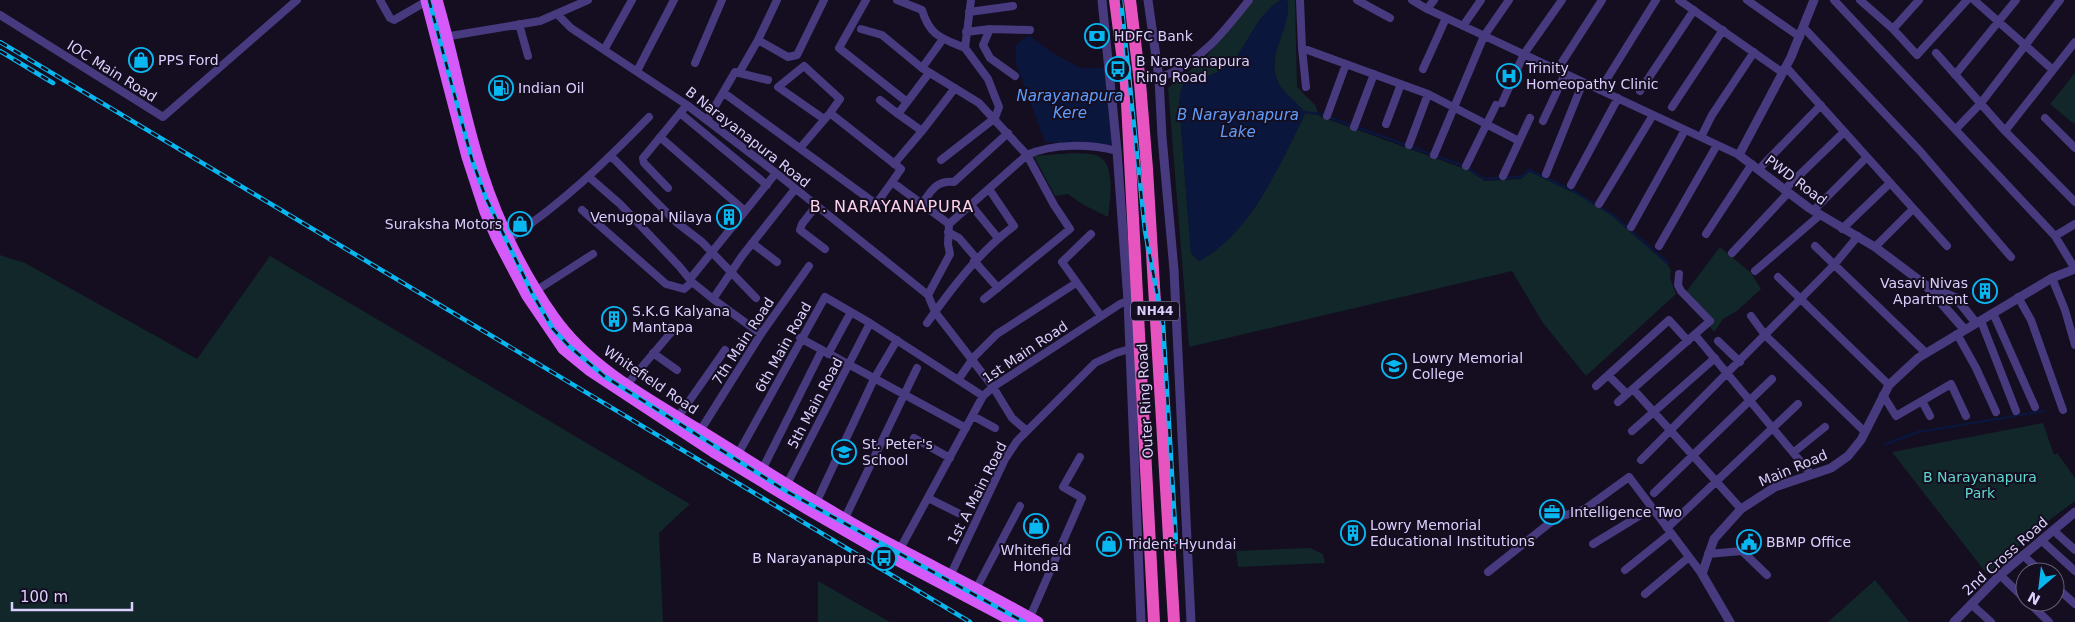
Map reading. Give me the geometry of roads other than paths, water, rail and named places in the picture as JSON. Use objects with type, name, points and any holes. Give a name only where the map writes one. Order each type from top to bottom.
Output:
[{"type":"highway","name":"Outer Ring Road","points":[[1115,0],[1126,84],[1154,622]]},
{"type":"highway","name":"Outer Ring Road","points":[[1130,0],[1140,83],[1147,169],[1174,622]]},
{"type":"main road","name":"Whitefield Road","points":[[430,0],[494,206],[509,239],[537,290],[570,339],[624,388],[678,417],[738,454],[762,470],[784,490],[816,502],[900,550],[951,574],[1034,619]]},
{"type":"main road","name":"Whitefield Road","points":[[443,37],[467,157],[497,239],[536,309],[563,349],[624,388],[713,452],[784,490],[885,554],[1014,622]]},
{"type":"street","name":"IOC Main Road","points":[[0,15],[163,117],[297,0]]},
{"type":"street","points":[[380,0],[390,18],[394,20],[430,0]]},
{"type":"street","points":[[443,37],[540,21],[588,0]]},
{"type":"street","points":[[604,50],[632,0]]},
{"type":"street","points":[[637,71],[674,0]]},
{"type":"street","points":[[695,63],[722,0]]},
{"type":"street","points":[[739,73],[758,40],[777,0]]},
{"type":"street","points":[[758,40],[788,57],[796,55],[803,45],[824,0]]},
{"type":"street","points":[[866,0],[839,48],[908,102]]},
{"type":"street","points":[[897,0],[922,10],[928,27],[943,39],[965,48],[988,79],[999,106],[995,118],[941,160]]},
{"type":"street","points":[[965,48],[971,0]]},
{"type":"street","points":[[1102,0],[1118,150],[1128,301],[1141,622]]},
{"type":"street","points":[[1148,0],[1159,78],[1162,137],[1174,270],[1191,622]]},
{"type":"street","points":[[1159,78],[1175,72],[1213,45],[1249,0]]},
{"type":"street","points":[[1300,0],[1306,87]]},
{"type":"street","points":[[1357,0],[1390,18]]},
{"type":"street","points":[[1412,0],[1427,9],[1739,155],[1802,33],[1813,1]]},
{"type":"street","points":[[1427,9],[1434,0]]},
{"type":"street","points":[[1463,26],[1480,0]]},
{"type":"street","points":[[1434,155],[1484,36],[1509,0]]},
{"type":"street","points":[[1466,166],[1486,124],[1499,104],[1524,54],[1562,0]]},
{"type":"street","points":[[1543,121],[1561,72],[1602,0]]},
{"type":"street","points":[[1600,90],[1656,0]]},
{"type":"street","points":[[1680,0],[1754,52],[1784,70],[1821,105],[1947,246]]},
{"type":"street","points":[[1747,0],[1802,33],[1920,151],[2011,257]]},
{"type":"street","points":[[1834,0],[2055,236],[2075,269]]},
{"type":"street","points":[[1893,29],[1919,0]]},
{"type":"street","points":[[1866,2],[1917,55],[1967,0]]},
{"type":"street","points":[[1974,0],[2024,47],[2053,70]]},
{"type":"street","points":[[1955,75],[2016,0]]},
{"type":"street","points":[[1956,129],[1981,103],[2060,0]]},
{"type":"street","points":[[969,12],[1013,6]]},
{"type":"street","points":[[1640,91],[1694,10]]},
{"type":"street","name":"B Narayanapura Road","points":[[557,14],[570,28],[637,71],[707,120],[928,295],[935,312],[993,387],[1012,418],[1026,430]]},
{"type":"street","points":[[1424,69],[1446,18]]},
{"type":"street","points":[[519,24],[528,56]]},
{"type":"street","points":[[861,29],[882,35],[926,70],[980,103],[1027,155],[1054,205],[1070,229],[1068,234],[984,299]]},
{"type":"street","points":[[966,32],[990,29],[1030,30]]},
{"type":"street","points":[[990,29],[983,45],[990,58],[1015,76]]},
{"type":"street","points":[[1672,107],[1723,30]]},
{"type":"street","points":[[898,114],[908,102],[943,39]]},
{"type":"street","points":[[2005,131],[2075,42]]},
{"type":"street","points":[[1302,48],[1428,94],[1519,141]]},
{"type":"street","points":[[1700,137],[1712,115],[1754,52]]},
{"type":"street","points":[[1936,53],[2005,131],[2075,202]]},
{"type":"street","points":[[1327,116],[1346,64]]},
{"type":"street","points":[[724,94],[801,147],[876,204],[901,169],[827,116],[778,87],[804,66],[840,98],[827,116],[801,147]]},
{"type":"street","points":[[707,120],[724,94],[735,72],[768,80]]},
{"type":"street","points":[[1354,126],[1374,74]]},
{"type":"street","points":[[1546,174],[1583,82]]},
{"type":"street","points":[[1386,124],[1401,84]]},
{"type":"street","points":[[894,164],[955,88]]},
{"type":"street","points":[[1409,145],[1428,94]]},
{"type":"street","points":[[1571,186],[1618,98]]},
{"type":"street","points":[[880,100],[922,131]]},
{"type":"street","points":[[668,188],[644,163],[643,158],[687,105]]},
{"type":"street","points":[[1706,234],[1755,167],[1821,105]]},
{"type":"street","points":[[680,113],[766,185]]},
{"type":"street","points":[[1599,204],[1653,115]]},
{"type":"street","points":[[509,239],[538,221],[589,177],[649,117]]},
{"type":"street","points":[[1503,176],[1530,118]]},
{"type":"street","points":[[2044,118],[2075,148]]},
{"type":"street","points":[[1631,227],[1685,130]]},
{"type":"street","points":[[1732,253],[1786,192],[1844,132]]},
{"type":"street","points":[[922,204],[935,185],[954,182],[1008,134]]},
{"type":"street","points":[[660,137],[745,211]]},
{"type":"street","points":[[1659,246],[1717,145]]},
{"type":"street","points":[[928,295],[950,254],[949,228],[988,189],[1027,155],[1038,150],[1078,146],[1104,147],[1118,150]]},
{"type":"street","name":"PWD Road","points":[[1739,155],[1816,213],[1875,247],[1927,286],[1956,298],[1979,322]]},
{"type":"street","points":[[611,156],[676,222],[702,242],[756,298]]},
{"type":"street","points":[[1755,272],[1816,213],[1867,157]]},
{"type":"street","points":[[582,210],[666,284],[684,289],[776,173]]},
{"type":"street","points":[[589,177],[620,204],[691,280],[761,334]]},
{"type":"street","points":[[892,182],[922,204],[949,228],[998,288]]},
{"type":"street","points":[[1842,229],[1890,183]]},
{"type":"street","points":[[714,299],[752,243],[795,189]]},
{"type":"street","points":[[927,323],[975,260],[1014,226],[988,189]]},
{"type":"street","points":[[816,206],[802,224],[800,230],[825,249]]},
{"type":"street","points":[[971,206],[998,238]]},
{"type":"street","points":[[1875,247],[1913,208]]},
{"type":"street","points":[[2055,236],[2075,224]]},
{"type":"street","points":[[1091,234],[1062,262],[1101,316]]},
{"type":"street","points":[[1641,460],[1834,265],[1858,236]]},
{"type":"street","points":[[752,243],[777,262]]},
{"type":"street","points":[[1815,246],[1926,352]]},
{"type":"street","points":[[537,290],[593,254]]},
{"type":"street","name":"7th Main Road","points":[[700,431],[761,334],[809,266]]},
{"type":"street","name":"Main Road","points":[[1702,574],[1714,539],[1741,508],[1775,487],[1831,468],[1848,456],[1863,436],[1889,385],[1926,352],[2052,278],[2075,269]]},
{"type":"street","points":[[1618,402],[1710,321],[1681,291],[1678,285],[1680,274]]},
{"type":"street","points":[[1778,278],[1889,385]]},
{"type":"street","points":[[2052,278],[2065,310],[2075,344]]},
{"type":"street","points":[[958,380],[972,360],[1008,326],[1076,283]]},
{"type":"street","points":[[1927,286],[1960,332],[1996,412]]},
{"type":"street","points":[[2018,297],[2031,320],[2064,410]]},
{"type":"street","name":"6th Main Road","points":[[738,454],[800,338],[825,298],[870,323],[983,396]]},
{"type":"street","name":"1st Main Road","points":[[900,550],[983,396],[993,387],[1101,316],[1128,301]]},
{"type":"street","name":"5th Main Road","points":[[762,470],[825,352],[851,312]]},
{"type":"street","points":[[1993,313],[2035,407]]},
{"type":"street","points":[[1751,316],[1765,335],[1863,436]]},
{"type":"street","points":[[1596,386],[1669,320],[1688,341]]},
{"type":"street","points":[[1979,322],[2016,411]]},
{"type":"street","name":"5th Main Road","points":[[784,490],[870,323]]},
{"type":"street","points":[[624,388],[674,329]]},
{"type":"street","points":[[1696,335],[1811,474]]},
{"type":"street","points":[[800,338],[966,428]]},
{"type":"street","points":[[816,502],[874,379],[897,340]]},
{"type":"street","points":[[1718,341],[1740,362]]},
{"type":"street","name":"1st A Main Road","points":[[951,574],[1005,459],[1026,430],[1095,363],[1130,349]]},
{"type":"street","points":[[678,417],[725,350]]},
{"type":"street","points":[[653,354],[676,370]]},
{"type":"street","points":[[1632,432],[1715,358]]},
{"type":"street","points":[[845,518],[917,368]]},
{"type":"street","points":[[1608,375],[1654,412],[1741,508]]},
{"type":"street","points":[[1654,493],[1772,379]]},
{"type":"street","points":[[1883,395],[1896,416],[1951,384],[1966,416]]},
{"type":"street","points":[[1922,401],[1930,416]]},
{"type":"street","points":[[1625,570],[1669,531],[1798,404]]},
{"type":"street","points":[[973,416],[995,428]]},
{"type":"street","points":[[1794,452],[1825,427]]},
{"type":"street","points":[[914,438],[950,458]]},
{"type":"street","points":[[1034,619],[1082,498],[1063,487],[1080,457]]},
{"type":"street","points":[[1488,572],[1556,518],[1585,509],[1629,477],[1702,574],[1730,622]]},
{"type":"street","points":[[928,498],[958,512]]},
{"type":"street","points":[[976,589],[1020,506]]},
{"type":"street","points":[[1593,544],[1652,508]]},
{"type":"street","name":"2nd Cross Road","points":[[1954,622],[2000,575],[2075,512]]},
{"type":"street","points":[[2053,530],[2075,550]]},
{"type":"street","points":[[2041,540],[2075,571]]},
{"type":"street","points":[[1708,554],[1742,551],[1767,575]]},
{"type":"street","points":[[2023,555],[2030,562]]},
{"type":"street","points":[[1645,594],[1689,557]]},
{"type":"street","points":[[2000,575],[2015,589]]},
{"type":"street","points":[[2065,595],[2075,604]]},
{"type":"street","points":[[1971,604],[1991,622]]},
{"type":"street","points":[[2038,612],[2049,622]]},
{"type":"water","name":"B Narayanapura Lake","points":[[1281,0],[1287,0],[1288,11],[1276,52],[1274,62],[1275,73],[1282,88],[1305,113],[1263,196],[1250,215],[1219,248],[1200,261],[1191,253],[1179,102],[1181,89],[1184,83],[1210,75],[1223,69],[1233,61],[1260,20]]},
{"type":"water","name":"Narayanapura Kere","points":[[1029,35],[1051,52],[1081,68],[1106,68],[1113,145],[1045,142],[1016,64],[1016,45]]},
{"type":"waterway","points":[[1303,112],[1320,114],[1464,166],[1485,179],[1521,177],[1529,170],[1577,193],[1613,215],[1668,263]]},
{"type":"waterway","points":[[1886,444],[1918,432],[2044,411]]},
{"type":"railway","points":[[429,0],[472,160],[486,198],[532,293],[553,329],[569,346],[604,376],[786,491],[1024,622]]},
{"type":"railway","points":[[1121,0],[1145,231],[1163,324],[1176,542]]},
{"type":"railway","points":[[0,42],[970,622]]},
{"type":"railway","points":[[0,51],[53,83]]},
{"type":"place","name":"HDFC Bank","points":[[1097,36]]},
{"type":"place","name":"PPS Ford","points":[[141,60]]},
{"type":"place","name":"B Narayanapura Ring Road","points":[[1118,69]]},
{"type":"place","name":"Trinity Homeopathy Clinic","points":[[1509,76]]},
{"type":"place","name":"Indian Oil","points":[[501,88]]},
{"type":"place","name":"Venugopal Nilaya","points":[[729,217]]},
{"type":"place","name":"Suraksha Motors","points":[[520,224]]},
{"type":"place","name":"Vasavi Nivas Apartment","points":[[1985,291]]},
{"type":"place","name":"S.K.G Kalyana Mantapa","points":[[614,319]]},
{"type":"place","name":"Lowry Memorial College","points":[[1394,366]]},
{"type":"place","name":"St. Peter's School","points":[[844,452]]},
{"type":"place","name":"Intelligence Two","points":[[1552,512]]},
{"type":"place","name":"Whitefield Honda","points":[[1036,526]]},
{"type":"place","name":"Lowry Memorial Educational Institutions","points":[[1353,533]]},
{"type":"place","name":"BBMP Office","points":[[1749,542]]},
{"type":"place","name":"Trident Hyundai","points":[[1109,544]]},
{"type":"place","name":"B Narayanapura","points":[[884,558]]},
{"type":"district","name":"B. NARAYANAPURA","points":[[892,206]]},
{"type":"park label","name":"B Narayanapura Park","points":[[1980,486]]}]
